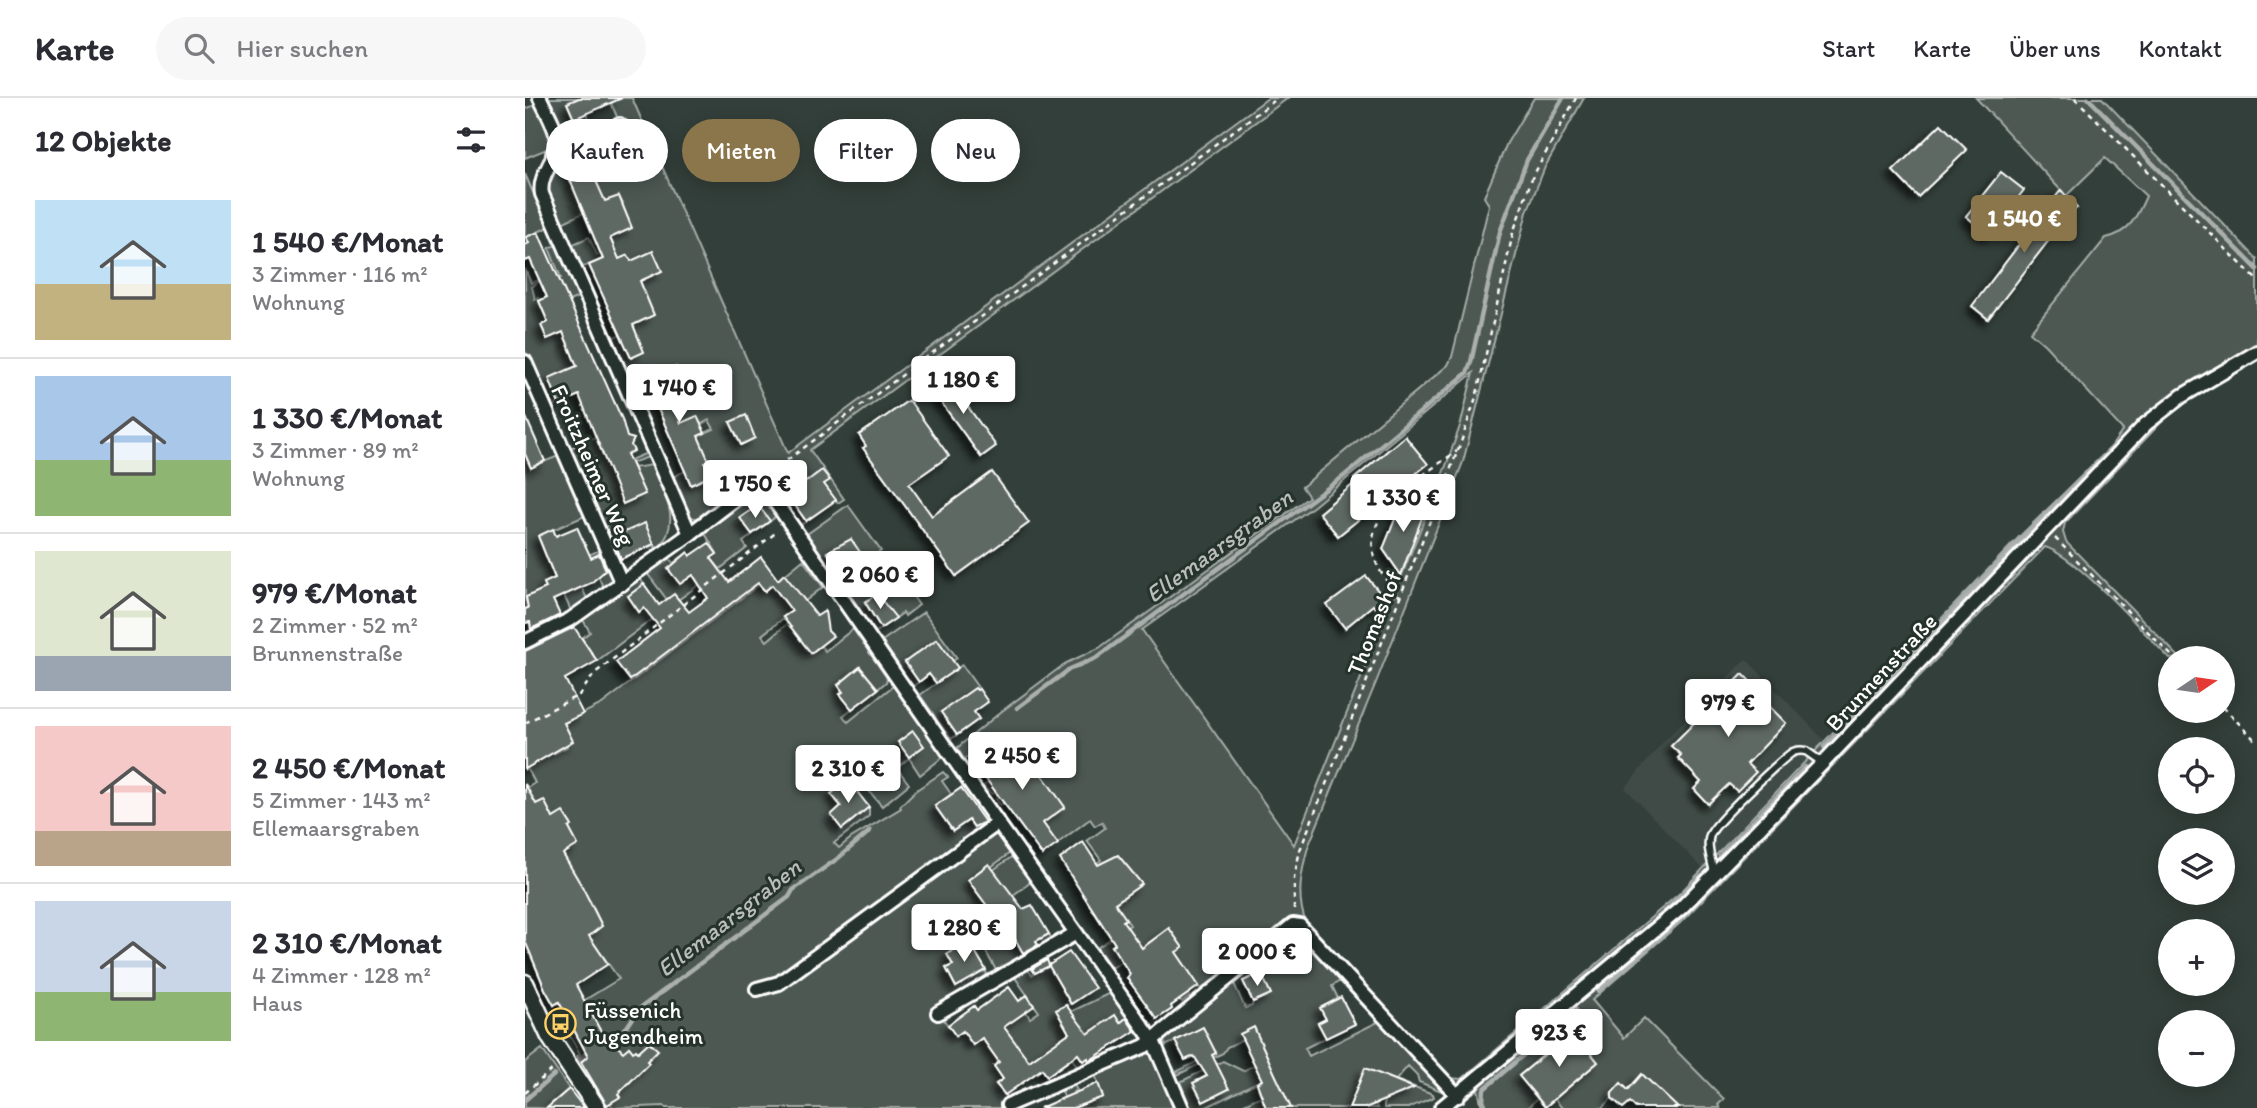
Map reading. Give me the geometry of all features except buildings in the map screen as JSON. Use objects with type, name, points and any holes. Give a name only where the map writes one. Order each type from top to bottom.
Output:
[{"type":"street","points":[[540,98],[549,119]]},
{"type":"street","points":[[546,171],[541,183],[542,194],[691,534]]},
{"type":"street","name":"Brunnenstraße","points":[[1441,1108],[1681,908],[1823,763],[2129,440],[2163,410],[2257,352]]},
{"type":"street","name":"Froitzheimer Weg","points":[[525,362],[622,584]]},
{"type":"street","points":[[525,642],[571,619],[622,584],[760,480],[1153,1041],[1182,1108]]},
{"type":"street","points":[[757,989],[779,983],[998,823]]},
{"type":"street","points":[[1009,1105],[1153,1041],[1293,925],[1300,926],[1458,1096]]},
{"type":"street","points":[[937,1013],[1076,933]]},
{"type":"street","points":[[525,983],[563,1060],[597,1108]]},
{"type":"lane","points":[[1715,874],[1709,848],[1709,837],[1714,827],[1792,752],[1805,751],[1823,763]]},
{"type":"path","points":[[760,480],[1279,98]]},
{"type":"path","name":"Thomashof","points":[[1293,925],[1294,878],[1300,850],[1458,450],[1477,394],[1513,233],[1532,178],[1576,98]]},
{"type":"path","points":[[2075,98],[2257,280]]},
{"type":"path","points":[[1401,598],[1378,565],[1373,550],[1374,532],[1385,508],[1458,450]]},
{"type":"path","points":[[525,723],[583,693],[595,673],[689,598],[790,523]]},
{"type":"path","points":[[2045,529],[2162,646]]},
{"type":"path","points":[[2235,719],[2257,741]]},
{"type":"path","points":[[525,1093],[563,1060]]},
{"type":"shaded area","points":[[548,98],[599,98],[603,107],[588,113],[588,119],[557,119]]},
{"type":"shaded area","points":[[609,98],[632,98],[641,119],[618,119]]},
{"type":"shaded area","points":[[1268,98],[1288,98],[810,450],[844,499],[838,503],[816,474],[809,480],[813,486],[792,501],[806,521],[801,525],[772,485],[775,477],[770,467],[699,519],[691,517],[673,477],[685,471],[681,461],[695,455],[689,440],[714,429],[709,420],[672,440],[658,410],[676,402],[673,396],[656,404],[648,379],[660,374],[656,366],[637,377],[628,375],[612,338],[634,328],[603,259],[581,268],[571,245],[589,237],[597,255],[604,252],[603,249],[613,244],[607,231],[623,204],[619,196],[562,223],[547,189],[550,182],[668,180],[788,453]]},
{"type":"shaded area","points":[[1534,98],[1584,98],[1545,167],[1527,212],[1463,462],[1308,847],[1301,885],[1301,904],[1306,923],[1448,1078],[1462,1079],[1681,892],[2020,536],[2111,447],[2123,430],[2030,332],[2106,238],[2121,232],[2131,223],[2146,196],[2105,158],[2066,196],[1976,98],[2102,98],[2257,259],[2257,360],[2174,409],[2065,523],[2063,532],[2066,542],[2168,646],[2158,647],[2091,580],[2058,553],[2045,547],[1680,923],[1592,1000],[1624,1038],[1644,1018],[1724,1099],[1718,1105],[1720,1108],[1636,1108],[1629,1101],[1634,1096],[1621,1084],[1610,1095],[1612,1098],[1603,1108],[1562,1108],[1555,1099],[1598,1062],[1573,1032],[1520,1075],[1538,1098],[1527,1108],[1482,1108],[1478,1089],[1456,1106],[1444,1092],[1419,1082],[1417,1075],[1408,1066],[1396,1080],[1433,1094],[1434,1097],[1408,1108],[1384,1108],[1384,1100],[1374,1099],[1377,1108],[1236,1108],[1261,1096],[1258,1089],[1269,1076],[1205,1108],[1191,1108],[1180,1082],[1223,1061],[1243,1071],[1268,1058],[1256,1033],[1227,1047],[1223,1053],[1177,1075],[1176,1072],[1216,1052],[1212,1047],[1185,1060],[1176,1041],[1165,1046],[1164,1037],[1233,981],[1245,1008],[1252,1006],[1253,1001],[1243,981],[1261,973],[1256,962],[1204,993],[1195,981],[1185,988],[1190,996],[1182,1002],[1171,986],[1162,934],[1112,968],[1097,948],[1130,925],[1115,904],[1136,888],[1074,879],[1101,860],[1087,841],[1105,828],[1102,822],[1095,826],[1090,819],[1042,855],[1019,792],[1000,805],[996,793],[992,794],[983,786],[1024,757],[1009,759],[984,776],[974,761],[971,762],[967,757],[964,759],[957,748],[1066,663],[1099,648],[1309,497],[1302,487],[1448,365],[1489,205],[1484,197],[1507,143]],"holes":[[[1473,373],[1461,423],[1447,463],[1294,845],[1142,630],[1314,506]],[[1340,981],[1378,1022],[1309,1056],[1305,1048],[1351,1025],[1332,986]]]},
{"type":"shaded area","points":[[535,105],[546,129],[546,149],[525,158],[525,109]]},
{"type":"shaded area","points":[[525,174],[548,227],[538,232],[541,238],[525,245]]},
{"type":"shaded area","points":[[556,245],[579,297],[569,301],[554,289],[545,293],[542,286],[561,278],[549,248]]},
{"type":"shaded area","points":[[525,269],[531,283],[542,279],[532,287],[535,299],[538,298],[545,315],[573,311],[590,390],[550,408],[525,351]]},
{"type":"shaded area","points":[[600,435],[611,468],[647,453],[649,457],[631,463],[634,468],[652,465],[669,508],[669,529],[657,550],[654,545],[624,558],[622,556],[618,562],[568,449]]},
{"type":"shaded area","points":[[561,455],[587,515],[539,536],[553,571],[602,549],[613,577],[604,589],[597,574],[577,577],[588,601],[572,613],[556,578],[546,588],[526,597],[528,608],[525,609],[525,461],[528,460],[531,467]]},
{"type":"shaded area","points":[[763,499],[774,518],[743,542],[747,548],[720,569],[711,558],[717,553],[704,532],[745,502]]},
{"type":"shaded area","points":[[848,505],[881,551],[838,578],[807,534]]},
{"type":"shaded area","points":[[688,552],[707,579],[671,605],[647,573],[669,558],[673,563]]},
{"type":"shaded area","points":[[886,558],[919,605],[876,632],[845,588]]},
{"type":"shaded area","points":[[803,560],[823,587],[762,635],[767,641],[788,623],[801,640],[817,648],[821,646],[825,651],[853,629],[887,678],[878,689],[860,667],[838,685],[855,706],[843,716],[848,722],[893,686],[943,757],[920,775],[909,758],[897,768],[909,784],[882,806],[850,769],[843,776],[869,807],[869,816],[834,843],[839,848],[901,808],[915,791],[943,772],[948,777],[942,781],[951,794],[935,806],[952,831],[969,820],[976,832],[984,827],[985,818],[1010,853],[991,867],[989,864],[968,880],[988,907],[965,935],[986,970],[987,978],[934,1008],[956,1035],[999,1011],[1008,1024],[1026,1012],[1030,1018],[1039,1012],[1014,976],[1027,968],[1032,975],[1049,966],[1071,1003],[1057,1010],[1060,1017],[1110,993],[1127,1018],[1120,1023],[1115,1016],[1101,1041],[1093,1030],[1088,1034],[1091,1055],[1097,1062],[1080,1070],[1072,1059],[1047,1076],[1035,1059],[1029,1062],[1012,1053],[994,1066],[1003,1079],[996,1085],[1009,1101],[1008,1108],[614,1108],[610,1103],[619,1096],[606,1077],[633,1052],[629,1047],[623,1053],[611,1041],[581,1062],[577,1056],[580,1054],[560,1018],[585,1004],[583,1001],[619,979],[586,932],[602,926],[590,901],[547,855],[571,824],[566,817],[536,836],[525,789],[535,783],[525,764],[550,747],[554,754],[567,747],[564,723],[602,704],[759,585],[765,591]]},
{"type":"shaded area","points":[[640,579],[663,611],[597,661],[582,638],[590,632],[583,620]]},
{"type":"shaded area","points":[[924,612],[957,658],[913,686],[882,641]]},
{"type":"shaded area","points":[[1746,659],[1824,740],[1703,869],[1625,788],[1663,742]]},
{"type":"shaded area","points":[[962,665],[979,689],[965,700],[979,719],[951,739],[920,695]]},
{"type":"shaded area","points":[[1013,856],[1031,882],[1009,898],[993,870]]},
{"type":"shaded area","points":[[1014,916],[1049,934],[1053,941],[997,972],[974,930],[994,918],[998,925]]},
{"type":"shaded area","points":[[542,1049],[569,1089],[551,1104],[554,1108],[525,1108],[525,1062]]},
{"type":"shaded area","points":[[1144,1050],[1150,1051],[1173,1108],[1068,1108],[1060,1086],[1071,1081],[1077,1090],[1073,1092],[1078,1106],[1103,1097],[1094,1072]]},
{"type":"waterway","name":"Ellemaarsgraben","points":[[1017,708],[1070,669],[1096,658],[1344,476],[1467,373],[1500,232],[1527,160],[1563,98]]},
{"type":"waterway","points":[[2088,98],[2257,269]]},
{"type":"waterway","points":[[1824,747],[2023,537],[2100,461]]},
{"type":"waterway","points":[[2062,522],[2117,465]]},
{"type":"waterway","points":[[1598,991],[1683,917],[2039,547]]},
{"type":"waterway","points":[[1720,856],[1805,767]]},
{"type":"waterway","name":"Ellemaarsgraben","points":[[603,1043],[627,1027],[639,1009],[789,897],[793,890],[837,859],[870,831]]},
{"type":"waterway","points":[[1482,1066],[1663,913],[1702,875]]},
{"type":"waterway","points":[[1487,1108],[1483,1101],[1484,1089],[1576,1010]]},
{"type":"waterway","name":"Ellemaarsgraben","points":[[579,1059],[590,1051]]},
{"type":"waterway","name":"Ellemaarsgraben","points":[[525,1100],[554,1075]]},
{"type":"place","name":"Füssenich Jugendheim","points":[[561,1023]]}]
